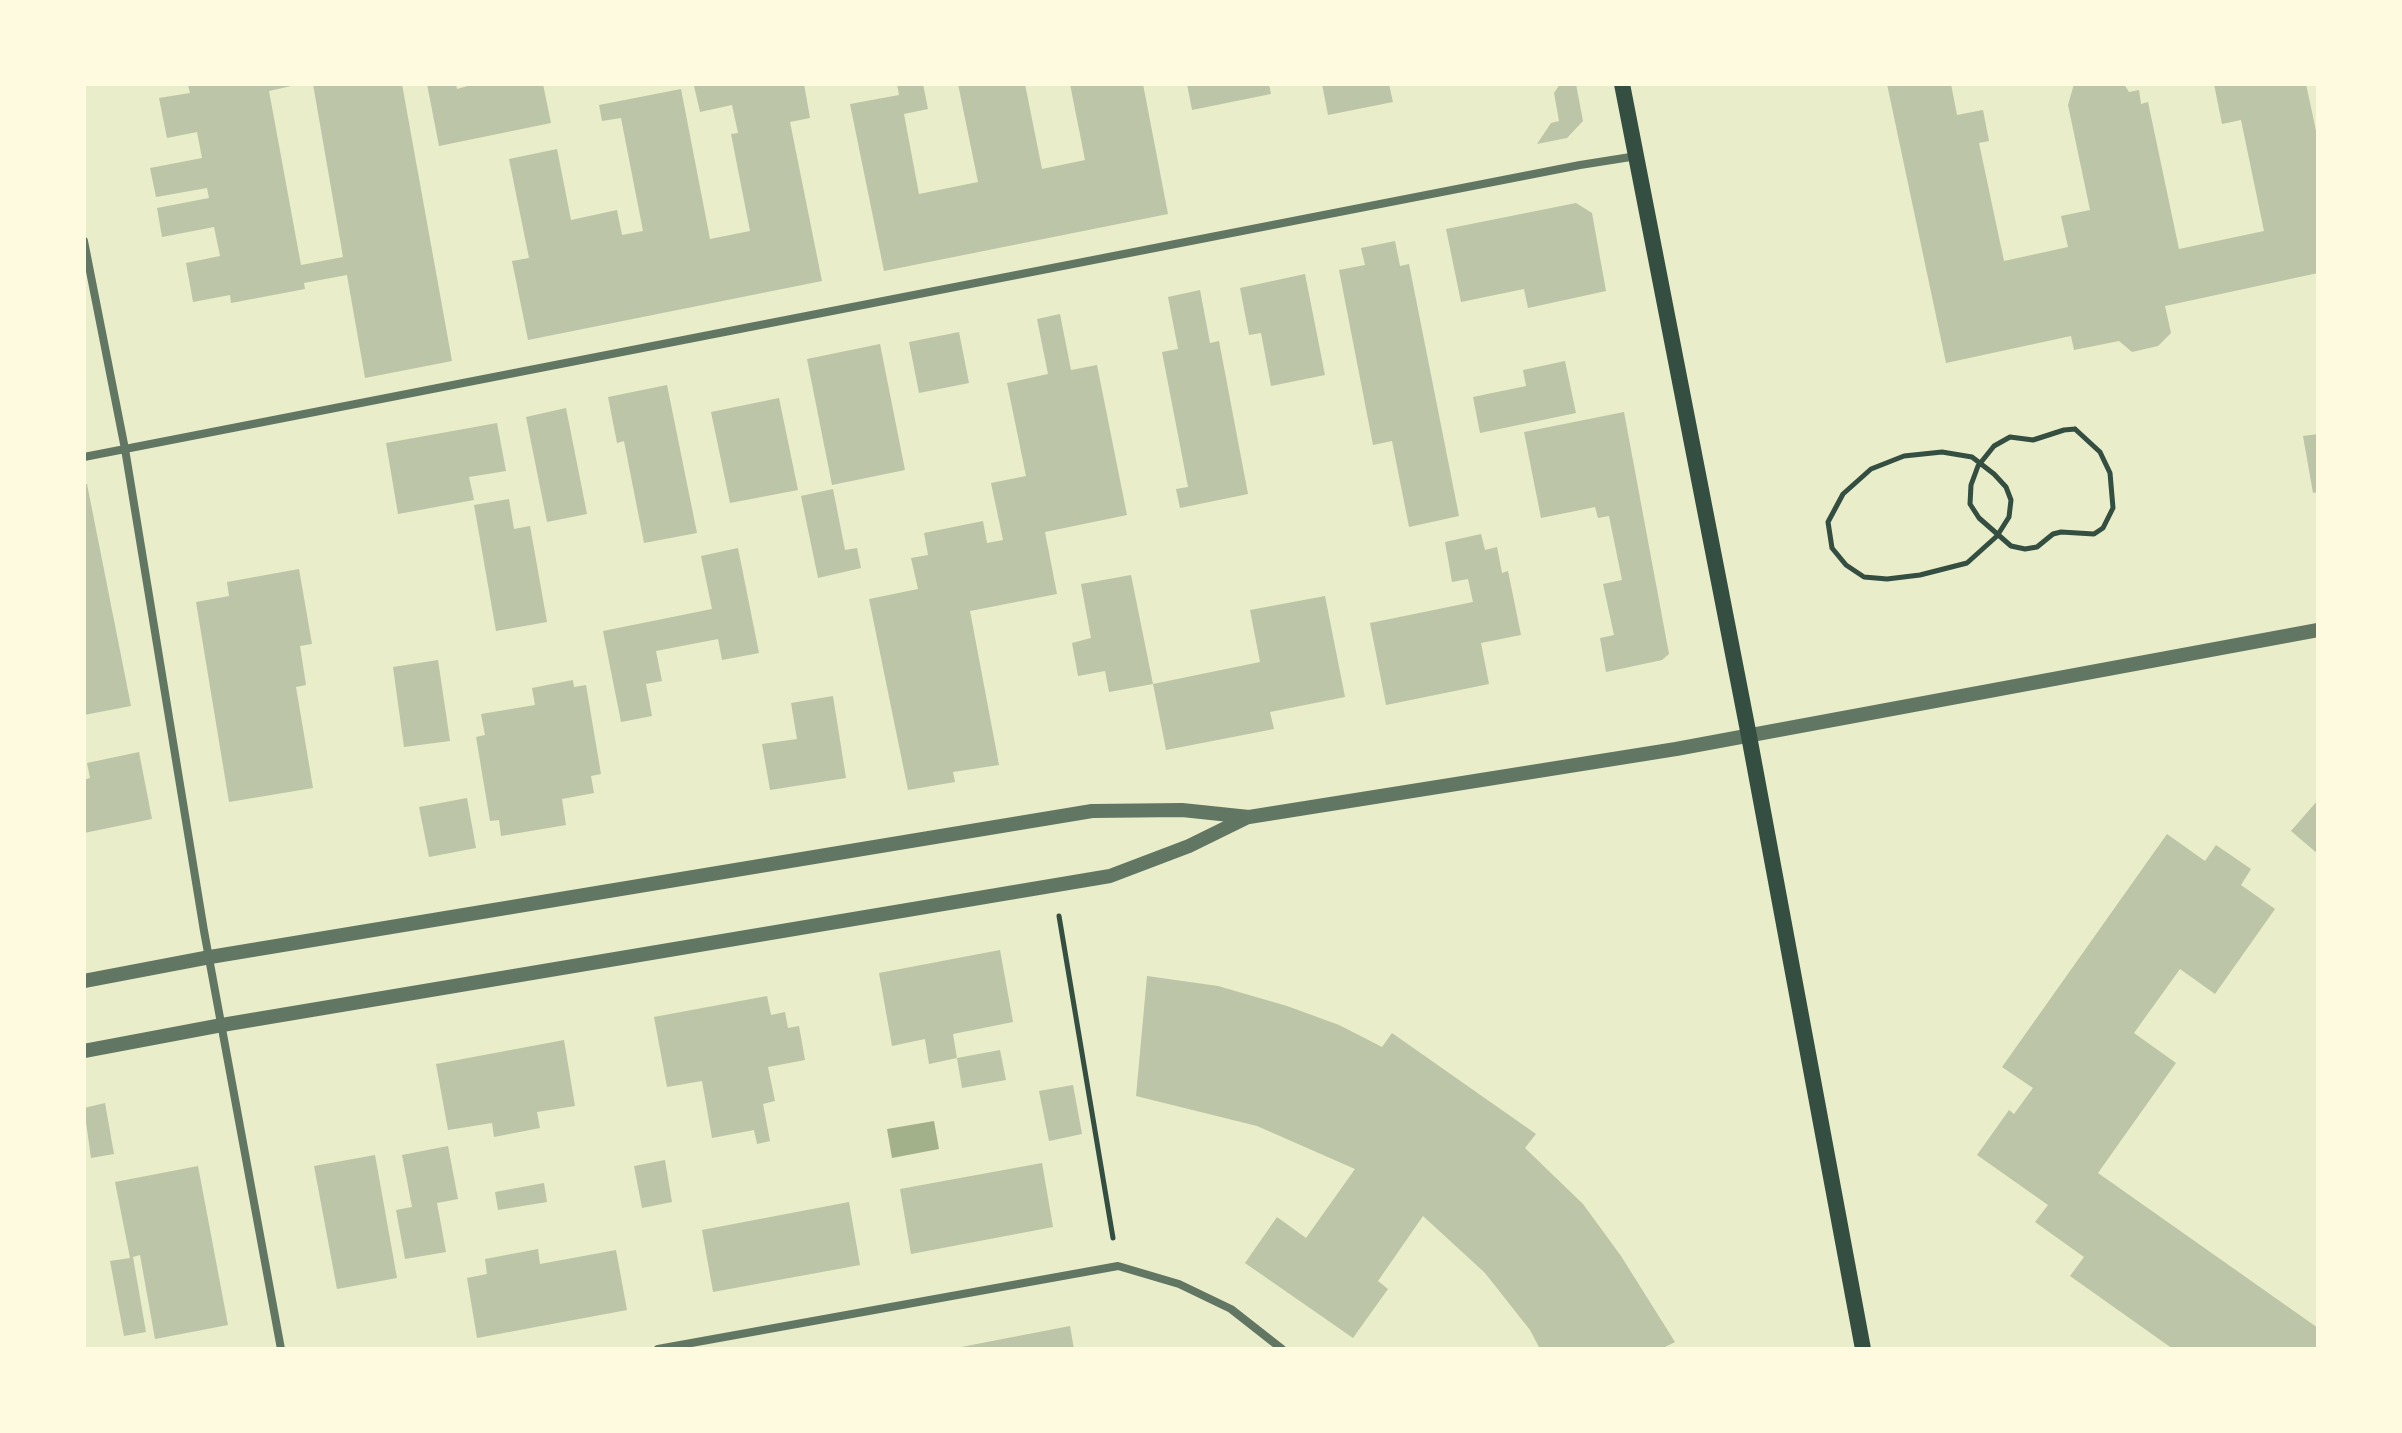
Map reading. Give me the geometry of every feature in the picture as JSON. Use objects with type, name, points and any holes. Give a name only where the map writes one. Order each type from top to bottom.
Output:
[{"type":"main road","points":[[1622,84],[1749,736],[1863,1349]]},
{"type":"street","points":[[84,457],[1637,156]]},
{"type":"street","points":[[84,241],[125,449],[199,902],[281,1349]]},
{"type":"street","points":[[84,981],[210,957],[1092,811],[1182,810],[1249,817],[1749,736],[2318,630]]},
{"type":"street","points":[[84,1051],[222,1025],[1110,876],[1189,846],[1249,817]]},
{"type":"street","points":[[658,1349],[1118,1266],[1179,1284],[1231,1309],[1282,1349]]},
{"type":"path","points":[[2075,429],[2100,452],[2110,473],[2113,508],[2103,528],[2094,534],[2053,534],[2037,547],[2025,549],[2011,546],[1997,536],[1970,504],[1971,485],[1980,463],[1994,446],[2010,437],[2033,440],[2075,429]]},
{"type":"path","points":[[1942,452],[1972,457],[2006,487],[2011,500],[2009,517],[1997,536],[1967,563],[1920,575],[1887,579],[1864,577],[1846,565],[1832,548],[1828,522],[1843,494],[1871,469],[1904,456],[1942,452]]},
{"type":"path","points":[[1053,884],[1118,1266]]},
{"type":"shaded area","points":[[934,1121],[939,1149],[892,1158],[887,1129]]},
{"type":"building","points":[[300,84],[269,91],[301,265],[343,257],[313,84],[402,84],[452,361],[365,378],[347,275],[304,283],[305,289],[231,303],[230,295],[193,302],[186,263],[220,256],[214,227],[162,237],[157,208],[209,198],[207,188],[156,197],[150,168],[202,158],[197,132],[167,138],[159,98],[190,93],[188,85]]},
{"type":"building","points":[[427,84],[456,84],[457,89],[475,84],[543,84],[551,123],[439,146]]},
{"type":"building","points":[[804,84],[810,118],[790,122],[822,281],[528,340],[512,261],[529,258],[509,159],[557,149],[571,220],[617,210],[622,235],[643,231],[621,118],[602,121],[599,105],[681,89],[710,239],[750,231],[731,134],[738,133],[732,105],[700,112],[694,86]]},
{"type":"building","points":[[897,84],[923,84],[928,109],[904,114],[919,194],[978,182],[958,84],[1025,84],[1042,169],[1085,160],[1070,84],[1143,84],[1168,214],[884,271],[850,104],[899,95]]},
{"type":"building","points":[[1187,84],[1269,84],[1271,94],[1192,110]]},
{"type":"building","points":[[1322,84],[1389,84],[1393,102],[1328,115]]},
{"type":"building","points":[[1560,84],[1576,84],[1583,121],[1567,138],[1537,144],[1551,123],[1559,121],[1554,93]]},
{"type":"building","points":[[1887,84],[1951,84],[1957,115],[1983,110],[1989,141],[1979,143],[2004,261],[2068,247],[2061,216],[2090,210],[2068,105],[2074,84],[2124,84],[2129,92],[2139,90],[2141,104],[2148,102],[2179,249],[2264,231],[2241,120],[2222,124],[2214,84],[2306,84],[2318,140],[2318,273],[2165,306],[2171,333],[2158,346],[2132,352],[2119,341],[2074,350],[2071,336],[1946,363]]},
{"type":"building","points":[[1576,203],[1592,213],[1606,291],[1528,308],[1524,289],[1461,302],[1446,229]]},
{"type":"building","points":[[1395,241],[1400,266],[1409,264],[1459,516],[1409,527],[1392,441],[1373,445],[1339,270],[1365,265],[1361,248]]},
{"type":"building","points":[[1305,274],[1325,375],[1271,386],[1261,333],[1249,335],[1240,288]]},
{"type":"building","points":[[1200,290],[1210,343],[1219,341],[1248,494],[1180,508],[1176,489],[1188,487],[1162,352],[1178,349],[1168,297]]},
{"type":"building","points":[[1060,314],[1071,370],[1097,365],[1127,515],[1045,532],[1057,594],[970,611],[999,765],[953,772],[955,782],[908,790],[869,599],[918,589],[911,558],[928,555],[924,533],[983,521],[987,543],[1003,540],[991,483],[1026,476],[1007,383],[1048,374],[1037,319]]},
{"type":"building","points":[[959,332],[969,383],[919,393],[909,342]]},
{"type":"building","points":[[880,344],[905,470],[832,485],[807,359]]},
{"type":"building","points":[[1565,361],[1576,413],[1480,433],[1473,397],[1526,386],[1523,370]]},
{"type":"building","points":[[667,385],[697,533],[644,543],[624,441],[617,443],[608,397]]},
{"type":"building","points":[[779,398],[798,490],[730,503],[711,412]]},
{"type":"building","points":[[566,408],[587,514],[547,522],[526,417]]},
{"type":"building","points":[[1624,412],[1669,654],[1662,660],[1606,672],[1600,638],[1614,635],[1603,584],[1622,580],[1609,516],[1598,518],[1595,507],[1541,518],[1524,432]]},
{"type":"building","points":[[497,423],[506,471],[469,477],[474,500],[398,514],[386,443]]},
{"type":"building","points":[[2318,434],[2318,492],[2313,493],[2303,436]]},
{"type":"building","points":[[84,484],[87,484],[131,706],[84,715]]},
{"type":"building","points":[[833,489],[845,550],[857,548],[861,568],[818,578],[801,496]]},
{"type":"building","points":[[509,499],[514,529],[530,526],[547,622],[496,631],[474,505]]},
{"type":"building","points":[[1481,534],[1485,550],[1497,547],[1502,573],[1508,571],[1521,635],[1481,643],[1489,684],[1386,705],[1370,623],[1473,602],[1468,579],[1452,582],[1445,542]]},
{"type":"building","points":[[738,548],[759,653],[722,660],[718,639],[656,651],[662,681],[646,684],[652,716],[621,722],[603,631],[712,609],[701,556]]},
{"type":"building","points":[[299,569],[312,644],[300,646],[306,685],[296,687],[313,788],[229,802],[196,602],[229,596],[227,582]]},
{"type":"building","points":[[1131,575],[1153,684],[1109,692],[1105,671],[1078,676],[1072,643],[1091,638],[1081,584]]},
{"type":"building","points":[[1325,596],[1345,697],[1270,712],[1274,729],[1166,750],[1153,684],[1260,662],[1250,610]]},
{"type":"building","points":[[438,660],[450,741],[404,747],[393,667]]},
{"type":"building","points":[[573,680],[574,687],[586,685],[601,774],[591,776],[594,793],[562,799],[566,825],[501,836],[499,820],[490,821],[476,737],[485,735],[481,714],[535,705],[532,688]]},
{"type":"building","points":[[833,696],[846,778],[770,790],[762,744],[797,739],[791,703]]},
{"type":"building","points":[[139,752],[152,819],[84,833],[84,780],[90,778],[87,763]]},
{"type":"building","points":[[467,798],[476,848],[429,857],[419,807]]},
{"type":"building","points":[[2318,800],[2318,854],[2291,831]]},
{"type":"building","points":[[2167,834],[2205,861],[2216,845],[2251,869],[2241,885],[2275,909],[2215,994],[2180,969],[2134,1033],[2176,1063],[2098,1173],[2318,1328],[2318,1349],[2173,1349],[2070,1276],[2084,1257],[2035,1222],[2048,1205],[1977,1155],[2009,1110],[2014,1114],[2033,1088],[2002,1067]]},
{"type":"building","points":[[1000,950],[1013,1022],[953,1034],[957,1058],[929,1064],[925,1039],[892,1046],[879,973]]},
{"type":"building","points":[[1147,976],[1218,986],[1287,1006],[1339,1025],[1382,1047],[1392,1033],[1536,1134],[1525,1148],[1583,1204],[1621,1256],[1675,1342],[1661,1349],[1540,1349],[1530,1330],[1485,1273],[1423,1216],[1378,1281],[1388,1289],[1353,1338],[1245,1263],[1277,1217],[1306,1238],[1355,1169],[1257,1126],[1136,1096]]},
{"type":"building","points":[[767,996],[771,1015],[785,1012],[788,1028],[799,1026],[805,1060],[768,1067],[775,1101],[763,1104],[770,1141],[757,1144],[754,1130],[712,1138],[702,1081],[667,1087],[654,1017]]},
{"type":"building","points":[[564,1040],[575,1106],[537,1112],[540,1128],[494,1137],[492,1123],[448,1130],[436,1064]]},
{"type":"building","points":[[1000,1050],[1006,1080],[962,1088],[957,1058]]},
{"type":"building","points":[[1073,1085],[1082,1134],[1049,1141],[1039,1091]]},
{"type":"building","points":[[105,1103],[114,1154],[91,1158],[84,1108]]},
{"type":"building","points":[[448,1146],[458,1199],[437,1203],[446,1252],[405,1259],[396,1210],[412,1207],[402,1155]]},
{"type":"building","points":[[375,1155],[397,1278],[337,1289],[314,1166]]},
{"type":"building","points":[[665,1160],[672,1202],[642,1208],[634,1166]]},
{"type":"building","points":[[1042,1163],[1053,1227],[911,1254],[900,1189]]},
{"type":"building","points":[[198,1166],[228,1325],[155,1339],[140,1255],[133,1257],[146,1332],[124,1336],[110,1261],[130,1258],[115,1182]]},
{"type":"building","points":[[544,1183],[547,1202],[498,1210],[495,1192]]},
{"type":"building","points":[[849,1202],[860,1265],[713,1292],[702,1230]]},
{"type":"building","points":[[538,1249],[540,1264],[616,1250],[627,1310],[477,1338],[467,1278],[487,1274],[485,1259]]},
{"type":"building","points":[[1070,1326],[1074,1349],[956,1349],[956,1348]]}]
